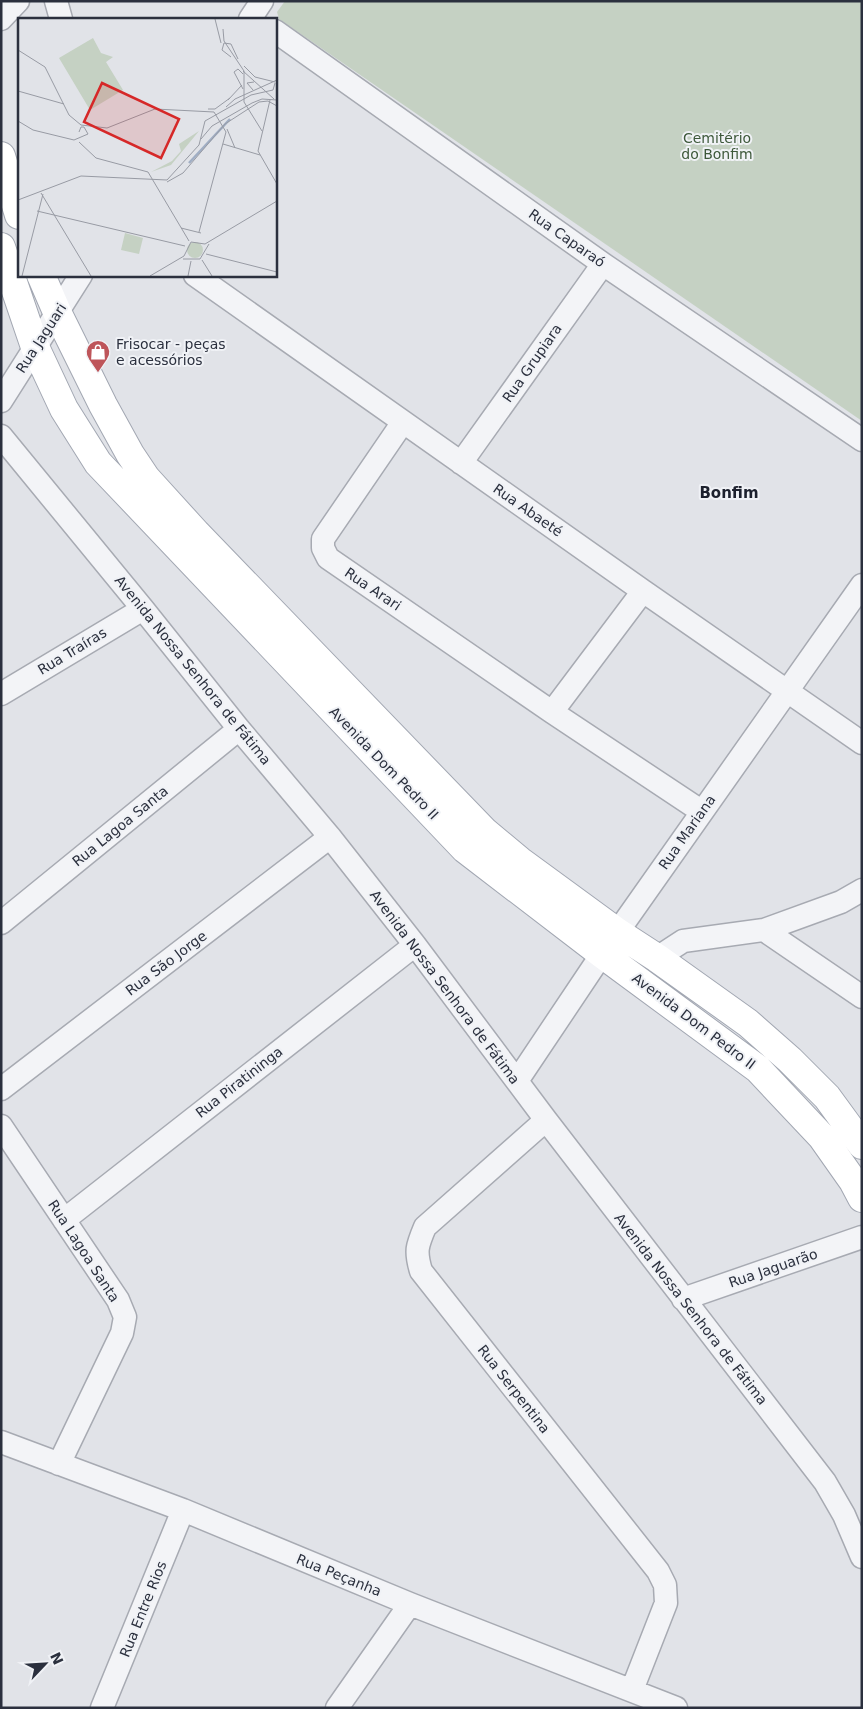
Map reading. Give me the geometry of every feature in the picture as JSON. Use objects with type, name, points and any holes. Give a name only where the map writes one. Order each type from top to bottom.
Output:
[{"type":"main road","points":[[1,156],[18,212]]},
{"type":"main road","name":"Avenida Dom Pedro II","points":[[1,248],[35,347],[64,409],[98,463],[465,849],[610,943],[657,958],[748,1024],[790,1060],[826,1097],[862,1146]]},
{"type":"main road","name":"Avenida Dom Pedro II","points":[[41,276],[103,406],[146,478],[484,831],[610,943],[758,1069],[822,1137],[853,1181],[862,1198]]},
{"type":"street","points":[[1,18],[18,1]]},
{"type":"street","points":[[56,1],[60,18]]},
{"type":"street","name":"Rua Caparaó","points":[[276,32],[602,264],[862,440]]},
{"type":"street","name":"Rua Grupiara","points":[[462,463],[602,264]]},
{"type":"street","name":"Rua Jaguari","points":[[1,401],[80,276]]},
{"type":"street","name":"Rua Abaeté","points":[[196,276],[862,743]]},
{"type":"street","name":"Rua Arari","points":[[403,422],[323,539],[323,548],[328,558],[552,712],[701,811]]},
{"type":"street","name":"Avenida Nossa Senhora de Fátima","points":[[1,436],[144,608],[239,729],[330,837],[415,945],[546,1120],[825,1482],[844,1515],[862,1557]]},
{"type":"street","name":"Rua Mariana","points":[[517,1081],[701,811],[862,585]]},
{"type":"street","points":[[552,712],[643,591]]},
{"type":"street","name":"Rua Traíras","points":[[1,694],[144,608]]},
{"type":"street","name":"Rua Lagoa Santa","points":[[1,923],[239,729]]},
{"type":"street","name":"Rua São Jorge","points":[[1,1089],[330,837]]},
{"type":"street","points":[[657,958],[683,941],[764,930],[841,902],[862,890]]},
{"type":"street","points":[[764,930],[862,997]]},
{"type":"street","name":"Rua Piratininga","points":[[64,1220],[415,945]]},
{"type":"street","name":"Rua Serpentina","points":[[546,1120],[425,1227],[419,1241],[416,1256],[421,1272],[658,1570],[665,1585],[666,1603],[632,1690]]},
{"type":"street","name":"Rua Lagoa Santa","points":[[1,1126],[118,1300],[125,1317],[122,1333],[59,1464]]},
{"type":"street","name":"Rua Jaguarão","points":[[683,1299],[862,1236]]},
{"type":"street","name":"Rua Peçanha","points":[[1,1442],[183,1510],[410,1604],[676,1708]]},
{"type":"street","name":"Rua Entre Rios","points":[[102,1708],[183,1510]]},
{"type":"street","points":[[337,1708],[410,1604]]},
{"type":"green space","name":"Cemitério do Bonfim","points":[[285,1],[862,1],[862,421],[279,19],[277,12]]},
{"type":"place","name":"Frisocar - peças e acessórios","points":[[98,373]]},
{"type":"district","name":"Bonfim","points":[[729,493]]}]
